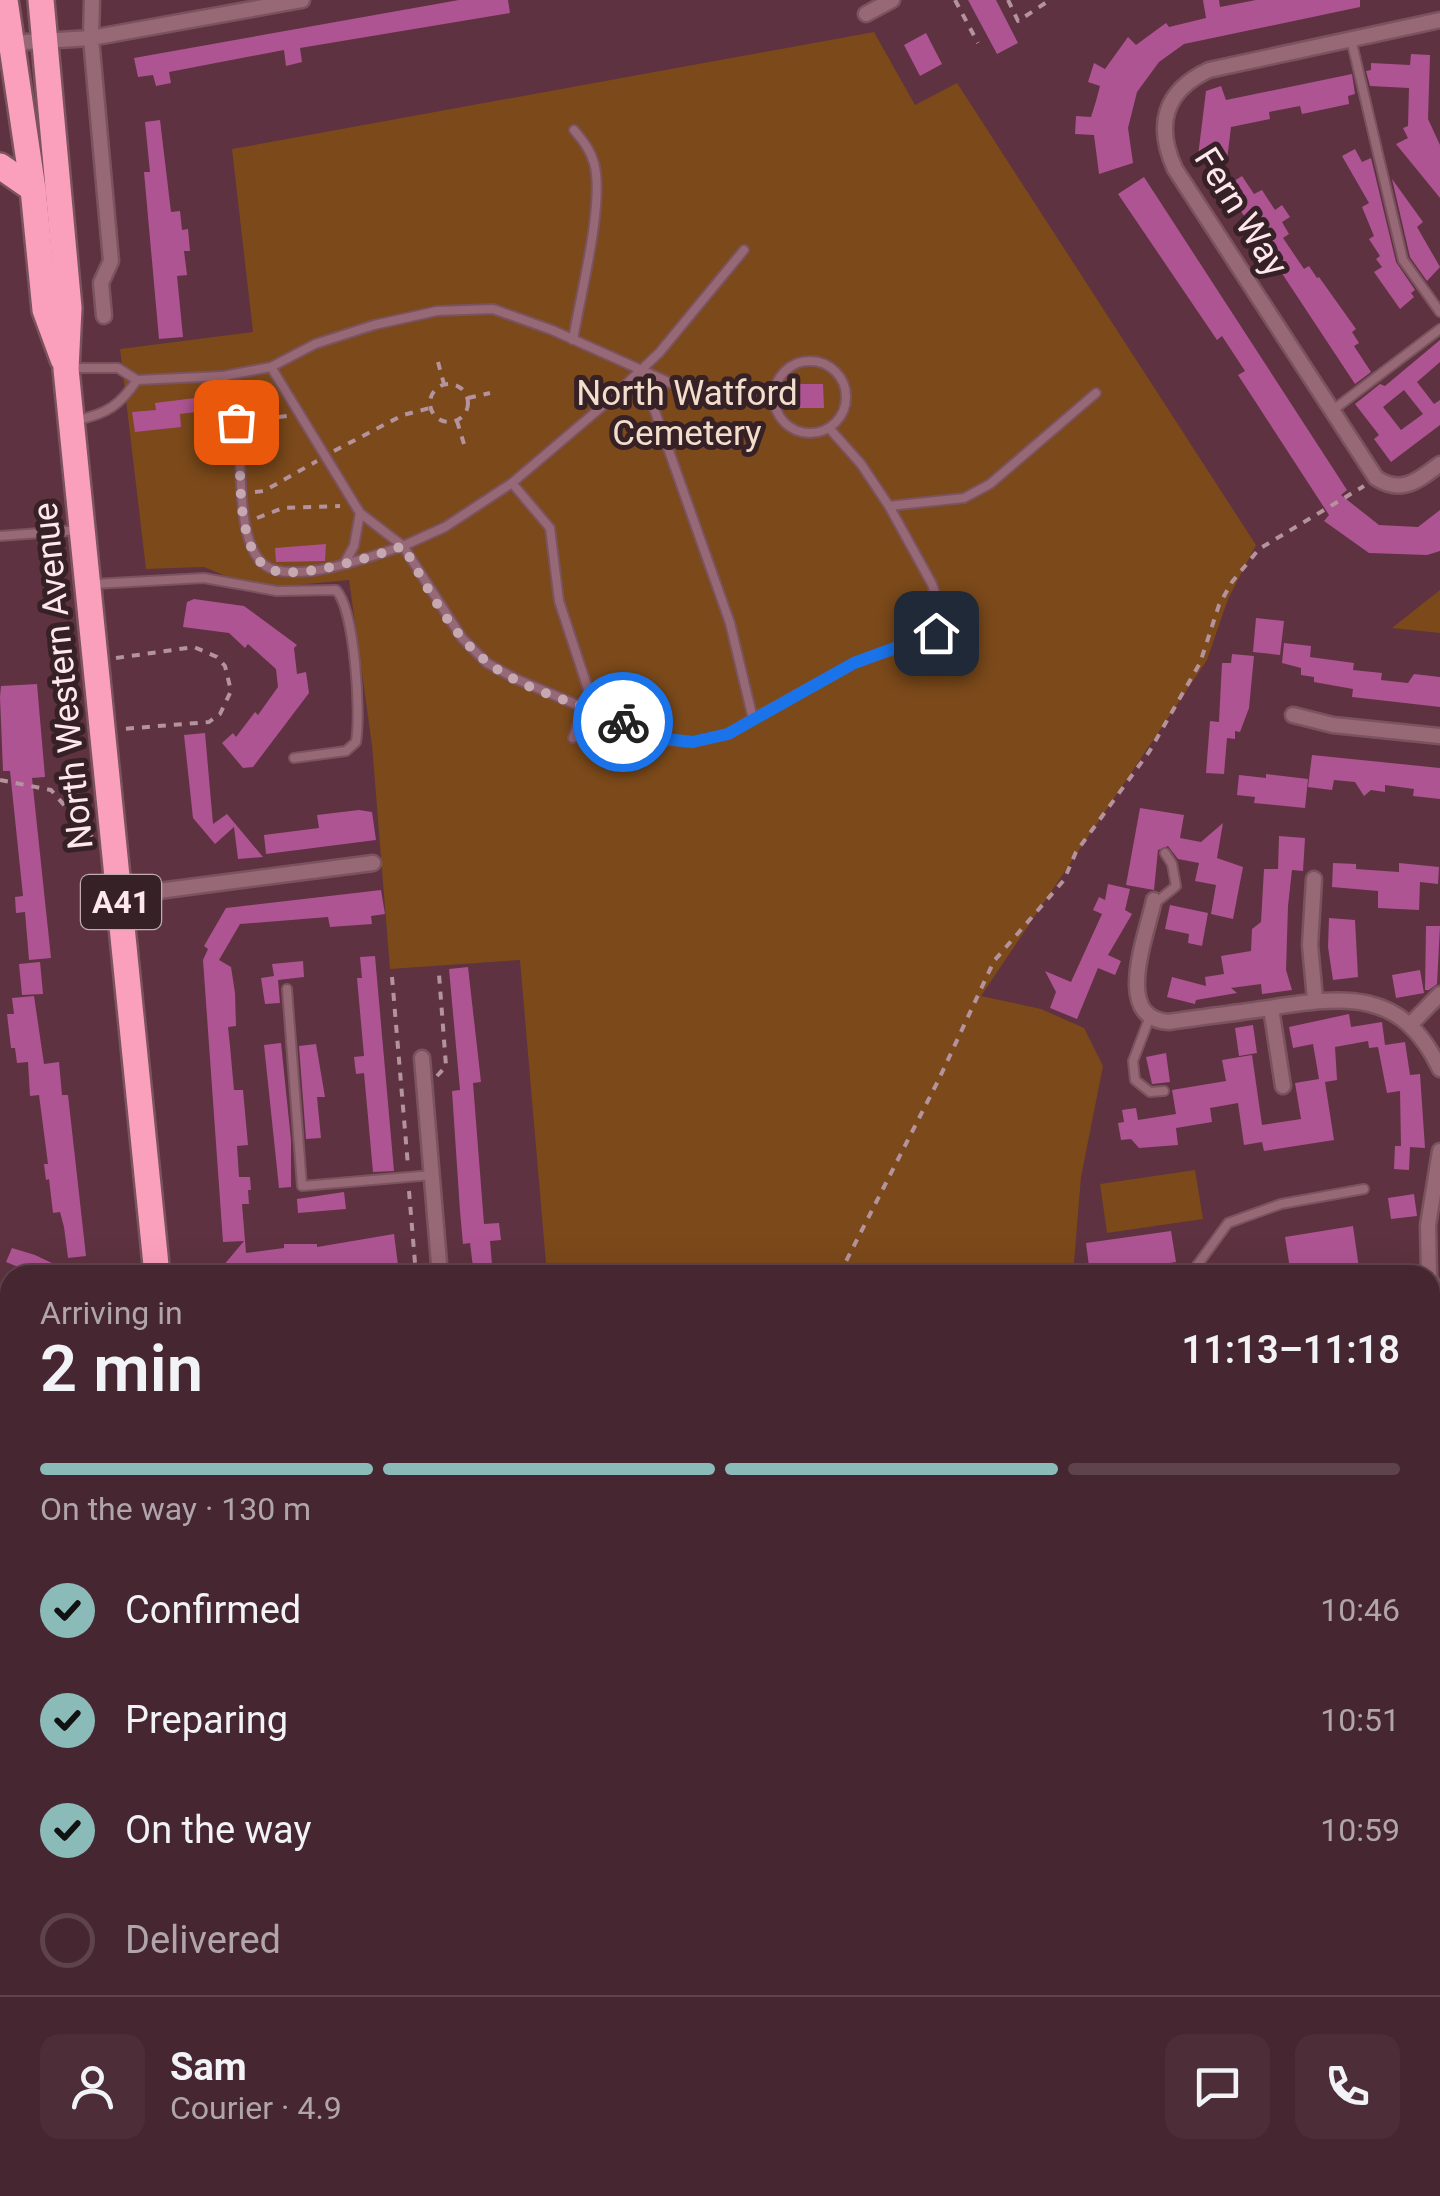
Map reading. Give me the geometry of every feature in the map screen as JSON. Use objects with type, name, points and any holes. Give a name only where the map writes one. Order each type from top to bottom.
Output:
[{"type":"highway","name":"North Western Avenue","points":[[5,0],[33,189],[44,310],[66,368]]},
{"type":"highway","name":"North Western Avenue","points":[[41,0],[69,308],[66,368],[156,1265]]},
{"type":"highway","points":[[0,166],[33,189]]},
{"type":"street","points":[[92,0],[91,38],[111,261],[102,283],[104,316]]},
{"type":"street","points":[[10,53],[25,42],[91,38],[302,0]]},
{"type":"street","points":[[866,14],[892,0]]},
{"type":"street","name":"Fern Way","points":[[1376,478],[1175,169],[1167,152],[1164,120],[1173,96],[1194,77],[1209,70],[1440,20]]},
{"type":"street","points":[[1376,478],[1392,486],[1406,486],[1440,464]]},
{"type":"street","points":[[1293,715],[1333,725],[1440,736]]},
{"type":"street","points":[[120,896],[373,863]]},
{"type":"street","points":[[1314,879],[1310,945],[1315,999]]},
{"type":"street","points":[[1153,902],[1136,992],[1141,1010],[1149,1019],[1169,1022],[1315,999],[1357,999],[1386,1009],[1410,1024],[1440,1068]]},
{"type":"street","points":[[1410,1024],[1440,994]]},
{"type":"street","points":[[1271,1008],[1283,1086]]},
{"type":"street","points":[[422,1058],[439,1265]]},
{"type":"street","points":[[1430,1265],[1428,1225],[1440,1151]]},
{"type":"lane","points":[[1351,39],[1403,260],[1440,312]]},
{"type":"lane","points":[[573,340],[597,192],[596,166],[588,147],[574,130]]},
{"type":"lane","points":[[224,376],[236,422],[244,518],[250,545],[260,561],[272,570],[344,564],[403,546],[445,527],[512,483],[642,372],[744,250]]},
{"type":"lane","points":[[66,368],[118,368],[136,380],[224,376],[272,367],[315,344],[374,325],[437,311],[493,309],[674,385],[728,399],[774,399]]},
{"type":"lane","points":[[1333,410],[1440,329]]},
{"type":"lane","points":[[811,361],[822,363],[840,377],[846,399],[844,410],[829,428],[817,432],[793,429],[777,411],[775,387],[789,368],[811,361]]},
{"type":"lane","points":[[272,367],[358,509],[403,546],[462,638],[487,663],[552,695],[658,738],[692,742],[728,734],[854,663],[936,633],[944,624],[932,584],[888,506],[861,464],[829,428]]},
{"type":"lane","points":[[642,372],[730,624],[753,719]]},
{"type":"lane","points":[[72,421],[104,415],[122,402],[136,380]]},
{"type":"lane","points":[[888,506],[964,498],[990,484],[1096,393]]},
{"type":"lane","points":[[512,483],[550,528],[560,601],[589,692],[572,738]]},
{"type":"lane","points":[[344,564],[354,546],[358,509]]},
{"type":"lane","points":[[0,536],[83,530]]},
{"type":"lane","points":[[88,584],[204,578],[276,590],[336,590],[342,595],[358,699],[356,742],[346,751],[294,758]]},
{"type":"lane","points":[[1153,902],[1176,886],[1165,852]]},
{"type":"lane","points":[[287,989],[302,1186],[432,1175]]},
{"type":"lane","points":[[1149,1019],[1133,1060],[1135,1080],[1150,1092],[1164,1092]]},
{"type":"lane","points":[[1197,1265],[1228,1223],[1281,1204],[1364,1189]]},
{"type":"path","points":[[955,0],[978,42]]},
{"type":"path","points":[[1008,0],[1018,20],[1050,0]]},
{"type":"path","points":[[438,362],[444,384]]},
{"type":"path","points":[[444,384],[456,385],[468,398],[466,412],[457,421],[444,422],[430,408],[430,396],[444,384]]},
{"type":"path","points":[[468,398],[490,393]]},
{"type":"path","points":[[241,493],[264,491],[403,415],[430,408]]},
{"type":"path","points":[[236,422],[297,414]]},
{"type":"path","points":[[457,421],[464,444]]},
{"type":"path","points":[[844,1265],[939,1080],[994,961],[1064,880],[1076,852],[1149,752],[1200,662],[1218,604],[1232,582],[1258,549],[1376,478]]},
{"type":"path","points":[[244,518],[283,508],[358,509]]},
{"type":"path","points":[[96,660],[170,654],[194,648],[217,657],[230,678],[228,703],[209,722],[196,726],[103,730]]},
{"type":"path","points":[[0,780],[51,790],[88,837],[102,836]]},
{"type":"path","points":[[423,1078],[436,1077],[446,1066],[440,974]]},
{"type":"path","points":[[392,976],[415,1265]]},
{"type":"green space","name":"North Watford Cemetery","points":[[874,32],[915,105],[957,83],[1256,545],[1228,599],[1207,660],[981,996],[1041,1009],[1084,1028],[1103,1066],[1081,1177],[1074,1265],[546,1265],[520,960],[390,969],[372,745],[349,580],[276,587],[235,580],[204,567],[146,569],[120,349],[253,332],[232,149]]},
{"type":"green space","points":[[1440,590],[1440,633],[1392,628]]},
{"type":"green space","points":[[1195,1170],[1203,1219],[1107,1233],[1100,1184]]},
{"type":"building","points":[[459,0],[508,0],[510,13],[300,48],[302,62],[286,66],[284,50],[169,72],[171,83],[156,86],[153,75],[138,77],[134,58]]},
{"type":"building","points":[[968,0],[996,0],[1018,43],[997,54]]},
{"type":"building","points":[[1203,0],[1219,0],[1220,7],[1256,0],[1360,0],[1360,7],[1184,44],[1159,62],[1137,92],[1128,128],[1133,163],[1099,174],[1094,135],[1075,134],[1076,116],[1091,117],[1096,101],[1100,86],[1088,82],[1094,63],[1105,69],[1128,37],[1136,45],[1166,23],[1169,27],[1206,18]]},
{"type":"building","points":[[926,33],[942,64],[920,76],[904,45]]},
{"type":"building","points":[[1411,54],[1430,55],[1428,119],[1440,145],[1440,198],[1396,144],[1408,138],[1403,128],[1408,126],[1409,88],[1370,86],[1366,71],[1371,70],[1371,63],[1410,65]]},
{"type":"building","points":[[1352,74],[1355,94],[1348,96],[1349,104],[1302,114],[1300,106],[1269,112],[1270,119],[1231,127],[1227,160],[1198,156],[1206,91],[1221,86],[1226,100]]},
{"type":"building","points":[[160,120],[171,212],[180,211],[182,230],[188,229],[190,251],[184,251],[187,275],[177,276],[183,337],[159,339],[144,172],[150,172],[145,122]]},
{"type":"building","points":[[1355,149],[1362,162],[1371,158],[1396,262],[1415,290],[1411,293],[1414,297],[1400,309],[1374,272],[1382,267],[1369,239],[1374,236],[1362,207],[1369,203],[1342,156]]},
{"type":"building","points":[[1242,176],[1254,194],[1262,190],[1275,210],[1282,205],[1290,217],[1282,222],[1289,234],[1283,238],[1304,269],[1309,266],[1319,277],[1356,329],[1352,332],[1359,343],[1354,346],[1371,372],[1355,384],[1225,187]]},
{"type":"building","points":[[1144,177],[1347,490],[1341,495],[1379,525],[1418,527],[1440,510],[1440,551],[1427,555],[1369,553],[1324,521],[1329,515],[1238,375],[1245,371],[1222,336],[1217,340],[1118,194]]},
{"type":"building","points":[[1392,179],[1423,222],[1417,227],[1440,267],[1427,281],[1410,257]]},
{"type":"building","points":[[1440,340],[1440,362],[1417,382],[1434,404],[1440,400],[1440,425],[1391,462],[1374,439],[1379,435],[1355,404],[1380,384],[1385,386]],"holes":[[[1404,390],[1423,414],[1401,430],[1383,407]]]},
{"type":"building","points":[[796,384],[823,384],[824,408],[796,408]]},
{"type":"building","points":[[195,398],[196,412],[180,414],[181,427],[135,432],[132,412],[156,410],[155,403]]},
{"type":"building","points":[[326,544],[325,561],[276,562],[275,548]]},
{"type":"building","points":[[194,599],[244,606],[297,645],[297,674],[306,672],[309,693],[253,767],[243,768],[222,743],[233,733],[236,737],[255,712],[258,715],[278,687],[276,669],[229,633],[183,627],[187,602]]},
{"type":"building","points":[[1256,618],[1284,621],[1280,655],[1253,652]]},
{"type":"building","points":[[1284,643],[1311,646],[1310,657],[1354,663],[1353,670],[1382,673],[1381,680],[1408,683],[1414,674],[1440,677],[1440,707],[1352,697],[1353,689],[1314,682],[1314,677],[1301,675],[1301,668],[1282,663]]},
{"type":"building","points":[[1232,654],[1254,656],[1249,708],[1240,732],[1235,731],[1235,739],[1227,738],[1224,774],[1206,773],[1210,721],[1219,722],[1222,663],[1231,663]]},
{"type":"building","points":[[37,684],[45,777],[32,778],[51,958],[29,960],[25,912],[16,913],[15,897],[23,896],[10,771],[3,771],[0,697],[1,686]]},
{"type":"building","points":[[205,733],[213,824],[227,814],[263,857],[238,859],[234,827],[215,844],[193,818],[184,735]]},
{"type":"building","points":[[1312,755],[1440,768],[1440,799],[1413,796],[1414,789],[1385,785],[1385,792],[1371,790],[1364,796],[1355,782],[1334,780],[1332,790],[1308,787]]},
{"type":"building","points":[[1266,774],[1308,779],[1305,808],[1254,803],[1255,797],[1237,795],[1239,775],[1266,778]]},
{"type":"building","points":[[1140,808],[1184,815],[1180,838],[1201,842],[1223,823],[1217,858],[1243,867],[1233,919],[1211,914],[1216,885],[1195,881],[1199,863],[1178,859],[1168,846],[1158,850],[1154,890],[1126,885]]},
{"type":"building","points":[[372,812],[376,840],[266,854],[264,835],[319,828],[317,815]]},
{"type":"building","points":[[1279,836],[1305,838],[1303,871],[1292,870],[1288,906],[1286,970],[1292,990],[1262,994],[1261,984],[1231,988],[1237,993],[1196,1000],[1195,1004],[1167,997],[1172,977],[1206,986],[1205,977],[1224,974],[1221,956],[1251,951],[1252,929],[1261,922],[1264,869],[1278,869]]},
{"type":"building","points":[[1333,863],[1399,872],[1399,863],[1439,867],[1438,884],[1420,882],[1419,910],[1378,908],[1378,891],[1332,887]]},
{"type":"building","points":[[1108,884],[1130,889],[1125,910],[1132,914],[1108,955],[1121,961],[1115,975],[1098,968],[1077,1019],[1050,1008],[1056,992],[1045,971],[1071,982],[1102,914],[1093,910],[1099,897],[1105,900]]},
{"type":"building","points":[[381,890],[385,914],[371,916],[372,924],[330,927],[328,917],[240,924],[219,960],[231,967],[235,993],[236,1026],[228,1027],[234,1090],[243,1090],[248,1145],[237,1146],[239,1177],[250,1177],[249,1204],[242,1204],[246,1253],[284,1248],[284,1244],[317,1247],[394,1234],[398,1265],[224,1265],[244,1241],[223,1242],[203,960],[208,949],[204,946],[226,908]]},
{"type":"building","points":[[1170,905],[1208,913],[1202,946],[1188,943],[1189,934],[1165,929]]},
{"type":"building","points":[[1329,918],[1355,920],[1358,977],[1333,980]]},
{"type":"building","points":[[1426,926],[1440,926],[1437,984],[1429,990],[1425,990]]},
{"type":"building","points":[[375,956],[394,1171],[373,1172],[364,1073],[356,1074],[354,1057],[364,1056],[357,978],[362,978],[360,957]]},
{"type":"building","points":[[303,961],[304,977],[278,980],[280,1003],[265,1004],[261,978],[274,976],[272,964]]},
{"type":"building","points":[[40,962],[43,994],[22,995],[19,964]]},
{"type":"building","points":[[468,967],[481,1082],[473,1083],[484,1224],[499,1223],[501,1240],[490,1241],[492,1265],[473,1265],[470,1243],[463,1244],[452,1091],[460,1090],[449,969]]},
{"type":"building","points":[[1420,970],[1424,993],[1396,998],[1392,975]]},
{"type":"building","points":[[34,996],[44,1064],[59,1062],[62,1095],[68,1095],[86,1256],[68,1258],[60,1212],[53,1213],[49,1179],[46,1180],[44,1164],[48,1164],[39,1095],[30,1096],[28,1062],[17,1063],[15,1048],[11,1048],[7,1014],[14,1014],[12,998]]},
{"type":"building","points":[[1349,1014],[1351,1027],[1382,1022],[1385,1045],[1405,1042],[1410,1075],[1420,1074],[1425,1148],[1410,1147],[1409,1170],[1394,1169],[1395,1146],[1401,1146],[1400,1091],[1387,1093],[1378,1047],[1369,1048],[1368,1041],[1335,1047],[1337,1080],[1325,1082],[1334,1140],[1264,1151],[1262,1142],[1244,1145],[1238,1103],[1210,1108],[1212,1122],[1176,1128],[1178,1145],[1139,1148],[1131,1139],[1121,1140],[1118,1123],[1124,1122],[1122,1110],[1136,1108],[1138,1120],[1176,1114],[1172,1090],[1226,1081],[1222,1060],[1252,1055],[1262,1125],[1301,1119],[1295,1083],[1319,1079],[1313,1044],[1293,1048],[1289,1027]]},
{"type":"building","points":[[1253,1025],[1257,1053],[1239,1056],[1235,1028]]},
{"type":"building","points":[[281,1043],[291,1140],[291,1187],[279,1188],[264,1045]]},
{"type":"building","points":[[316,1044],[325,1097],[317,1097],[321,1138],[306,1139],[299,1046]]},
{"type":"building","points":[[1166,1053],[1170,1082],[1152,1084],[1146,1057]]},
{"type":"building","points":[[344,1192],[346,1209],[298,1213],[297,1199]]},
{"type":"building","points":[[1414,1194],[1417,1216],[1391,1219],[1388,1198]]},
{"type":"building","points":[[1353,1226],[1359,1265],[1289,1265],[1285,1237]]},
{"type":"building","points":[[1171,1231],[1176,1262],[1089,1265],[1086,1243]]},
{"type":"building","points":[[12,1248],[56,1265],[13,1265],[6,1262]]},
{"type":"way so far","points":[[236,422],[242,508],[250,545],[260,561],[272,570],[292,571],[360,560],[403,546],[462,638],[487,663],[552,695],[623,722]]},
{"type":"route","points":[[623,722],[658,738],[692,742],[728,734],[854,663],[936,633]]}]
